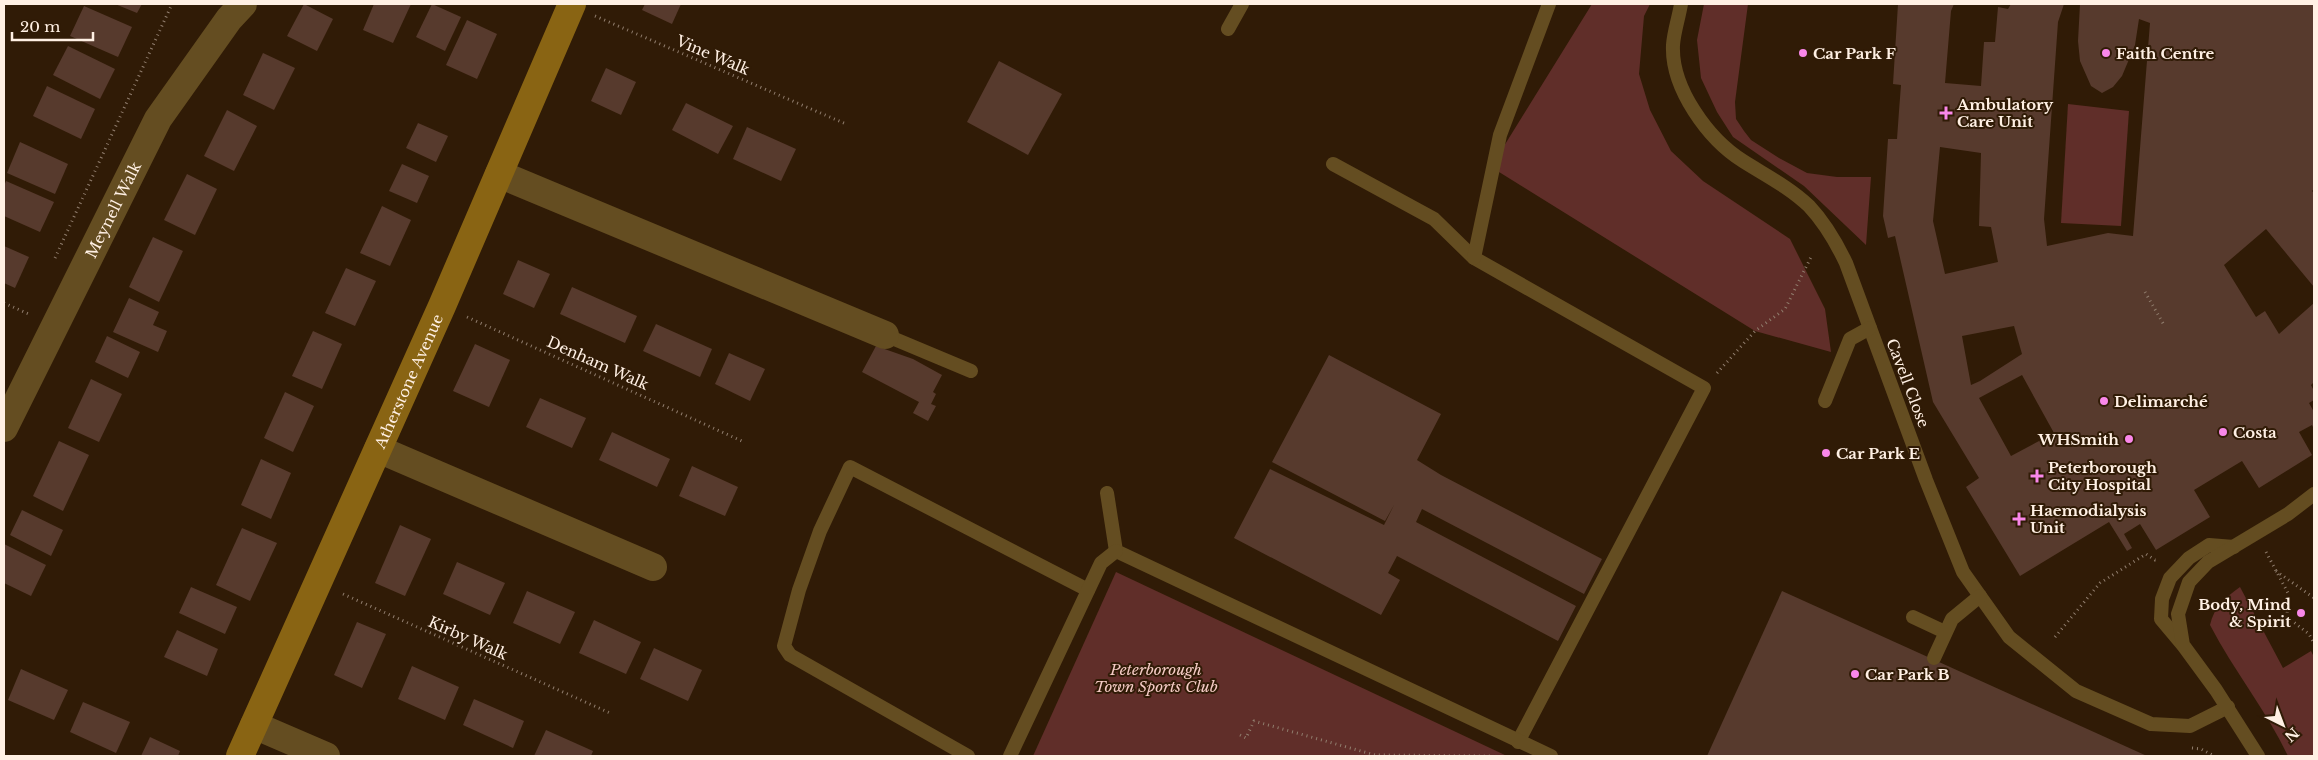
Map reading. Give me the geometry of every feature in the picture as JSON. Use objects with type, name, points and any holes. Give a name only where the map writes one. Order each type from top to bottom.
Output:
[{"type":"street","name":"Meynell Walk","points":[[4,428],[158,119],[229,19],[243,4]]},
{"type":"street","name":"Atherstone Avenue","points":[[240,756],[442,306],[570,5]]},
{"type":"street","points":[[499,174],[885,335]]},
{"type":"street","points":[[378,449],[653,567]]},
{"type":"street","points":[[254,725],[326,756]]},
{"type":"lane","points":[[1228,30],[1242,4]]},
{"type":"lane","points":[[1474,258],[1500,135],[1549,4]]},
{"type":"lane","name":"Cavell Close","points":[[1681,4],[1673,46],[1678,77],[1687,100],[1710,134],[1741,160],[1779,182],[1808,206],[1830,232],[1846,263],[1926,480],[1963,572],[2009,637],[2076,691],[2151,724],[2190,726],[2228,707]]},
{"type":"lane","points":[[1334,164],[1434,219],[1474,258],[1704,388],[1518,742]]},
{"type":"lane","points":[[1825,401],[1850,339],[1870,328]]},
{"type":"lane","points":[[885,335],[971,372]]},
{"type":"lane","points":[[968,756],[790,655],[784,646],[799,590],[820,531],[850,467],[1088,590]]},
{"type":"lane","points":[[1107,493],[1116,551]]},
{"type":"lane","points":[[2183,645],[2178,614],[2189,582],[2208,562],[2288,514],[2314,494]]},
{"type":"lane","points":[[2234,547],[2209,545],[2189,558],[2170,578],[2162,598],[2161,619],[2183,645],[2228,707],[2258,756]]},
{"type":"lane","points":[[1116,551],[1551,756]]},
{"type":"lane","points":[[1010,756],[1101,563],[1116,551]]},
{"type":"lane","points":[[1934,658],[1952,619],[1980,596]]},
{"type":"lane","points":[[1913,617],[1946,632]]},
{"type":"path","points":[[54,261],[172,4]]},
{"type":"path","name":"Vine Walk","points":[[570,5],[846,124]]},
{"type":"path","points":[[1704,388],[1755,331],[1785,309],[1812,255]]},
{"type":"path","points":[[2145,292],[2164,325]]},
{"type":"path","points":[[26,323],[33,306]]},
{"type":"path","name":"Denham Walk","points":[[442,306],[744,442]]},
{"type":"path","points":[[2255,534],[2288,593],[2287,617],[2309,634],[2314,643]]},
{"type":"path","points":[[2055,637],[2100,584],[2146,554],[2155,560],[2166,559]]},
{"type":"path","points":[[2276,570],[2314,598]]},
{"type":"path","name":"Kirby Walk","points":[[317,583],[610,713]]},
{"type":"path","points":[[1240,735],[1246,738],[1254,720],[1375,755],[1492,756]]},
{"type":"path","points":[[2186,748],[2202,749],[2214,756]]},
{"type":"green space","points":[[1592,4],[1650,4],[1644,16],[1639,74],[1650,110],[1671,151],[1703,181],[1790,239],[1825,309],[1831,352],[1755,331],[1491,167]]},
{"type":"green space","points":[[1704,4],[1748,4],[1735,102],[1736,119],[1751,140],[1807,173],[1837,177],[1871,177],[1866,245],[1804,186],[1733,137],[1717,112],[1701,78],[1697,40]]},
{"type":"green space","points":[[2068,104],[2129,111],[2121,226],[2061,223]]},
{"type":"green space","name":"Peterborough Town Sports Club","points":[[1116,572],[1507,756],[1033,756]]},
{"type":"green space","points":[[2240,587],[2283,668],[2311,651],[2314,657],[2314,756],[2288,756],[2210,625],[2214,613],[2221,603]]},
{"type":"building","points":[[115,4],[142,4],[137,13]]},
{"type":"building","points":[[304,4],[333,19],[317,51],[287,36]]},
{"type":"building","points":[[374,4],[411,4],[393,43],[363,30]]},
{"type":"building","points":[[432,4],[461,17],[445,51],[416,37]]},
{"type":"building","points":[[645,4],[681,4],[672,24],[642,10]]},
{"type":"building","name":"Peterborough City Hospital","points":[[1898,4],[1954,4],[1951,11],[1945,83],[1981,86],[1984,42],[1995,42],[1998,7],[2008,9],[2011,4],[2064,4],[2058,22],[2044,219],[2047,246],[2108,233],[2133,236],[2150,23],[2139,19],[2135,45],[2122,76],[2113,87],[2102,93],[2091,86],[2080,61],[2078,41],[2080,4],[2314,4],[2314,189],[2312,191],[2314,193],[2314,287],[2266,229],[2224,265],[2256,317],[2265,311],[2279,334],[2314,303],[2314,382],[2311,385],[2314,391],[2314,400],[2309,403],[2314,412],[2314,429],[2312,425],[2299,432],[2312,455],[2259,488],[2242,461],[2194,490],[2210,517],[2156,550],[2140,524],[2124,534],[2132,548],[2127,551],[2109,522],[2020,576],[1966,487],[1979,478],[1933,402],[1895,236],[1888,238],[1883,216],[1888,139],[1897,139],[1901,85],[1893,84]],"holes":[[[1940,147],[1981,153],[1979,226],[1991,227],[1998,262],[1945,274],[1933,221]],[[2014,326],[2022,354],[1971,385],[1962,336]],[[2022,375],[2054,433],[2011,456],[1979,398]]]},
{"type":"building","points":[[84,6],[132,27],[118,57],[70,36]]},
{"type":"building","points":[[467,20],[497,34],[477,79],[446,65]]},
{"type":"building","points":[[68,46],[115,69],[100,99],[53,75]]},
{"type":"building","points":[[263,53],[295,68],[274,110],[243,95]]},
{"type":"building","points":[[999,61],[1062,94],[1028,155],[967,122]]},
{"type":"building","points":[[606,68],[636,82],[621,115],[591,101]]},
{"type":"building","points":[[47,86],[95,109],[81,139],[33,116]]},
{"type":"building","points":[[686,103],[733,126],[718,154],[672,130]]},
{"type":"building","points":[[227,110],[257,126],[234,171],[204,156]]},
{"type":"building","points":[[418,123],[448,136],[436,162],[406,148]]},
{"type":"building","points":[[747,127],[796,149],[781,181],[733,159]]},
{"type":"building","points":[[20,142],[68,164],[55,194],[7,173]]},
{"type":"building","points":[[402,164],[429,176],[417,203],[389,191]]},
{"type":"building","points":[[187,174],[217,189],[195,235],[164,220]]},
{"type":"building","points":[[6,181],[54,202],[40,232],[4,216],[4,186]]},
{"type":"building","points":[[382,206],[411,220],[390,266],[360,253]]},
{"type":"building","points":[[153,237],[183,251],[159,302],[129,287]]},
{"type":"building","points":[[4,246],[29,257],[15,288],[4,283]]},
{"type":"building","points":[[518,260],[550,274],[534,308],[503,294]]},
{"type":"building","points":[[346,268],[376,281],[355,326],[325,313]]},
{"type":"building","points":[[572,287],[637,316],[625,343],[560,314]]},
{"type":"building","points":[[129,298],[159,312],[153,325],[167,331],[158,352],[113,332]]},
{"type":"building","points":[[656,324],[712,349],[700,377],[643,351]]},
{"type":"building","points":[[313,331],[342,344],[322,389],[292,376]]},
{"type":"building","points":[[107,336],[140,352],[128,378],[95,362]]},
{"type":"building","points":[[475,344],[510,360],[489,407],[453,391]]},
{"type":"building","points":[[876,346],[913,359],[942,375],[933,392],[936,394],[931,404],[936,406],[928,421],[913,413],[919,402],[862,372]]},
{"type":"building","points":[[729,353],[765,369],[750,401],[715,384]]},
{"type":"building","points":[[1329,355],[1441,414],[1417,460],[1441,475],[1602,559],[1584,594],[1422,509],[1416,522],[1576,606],[1558,641],[1397,556],[1388,573],[1400,580],[1381,615],[1234,538],[1270,469],[1384,525],[1394,505],[1385,521],[1272,462]]},
{"type":"building","points":[[91,379],[122,394],[99,442],[68,428]]},
{"type":"building","points":[[285,392],[314,406],[293,452],[264,438]]},
{"type":"building","points":[[540,398],[586,418],[572,448],[526,427]]},
{"type":"building","points":[[612,432],[670,459],[657,487],[599,460]]},
{"type":"building","points":[[59,441],[89,455],[63,511],[33,496]]},
{"type":"building","points":[[261,459],[291,473],[271,519],[241,505]]},
{"type":"building","points":[[692,466],[738,487],[725,516],[679,496]]},
{"type":"building","points":[[22,510],[63,530],[51,556],[10,535]]},
{"type":"building","points":[[400,525],[431,539],[405,596],[375,583]]},
{"type":"building","points":[[242,528],[277,543],[250,601],[216,585]]},
{"type":"building","points":[[4,544],[46,565],[31,596],[4,583]]},
{"type":"building","points":[[457,562],[505,583],[490,615],[443,594]]},
{"type":"building","points":[[191,587],[237,607],[225,634],[179,613]]},
{"type":"building","points":[[527,591],[575,612],[560,644],[513,623]]},
{"type":"building","name":"Car Park B","points":[[1782,591],[2147,756],[1707,756]]},
{"type":"building","points":[[594,620],[641,642],[626,674],[579,653]]},
{"type":"building","points":[[357,622],[386,634],[362,688],[334,675]]},
{"type":"building","points":[[177,630],[218,649],[207,676],[164,657]]},
{"type":"building","points":[[654,648],[702,670],[688,701],[640,679]]},
{"type":"building","points":[[412,666],[459,687],[445,720],[398,699]]},
{"type":"building","points":[[21,669],[68,690],[54,720],[8,700]]},
{"type":"building","points":[[474,699],[524,721],[513,748],[463,725]]},
{"type":"building","points":[[83,702],[130,722],[116,753],[70,732]]},
{"type":"building","points":[[546,730],[593,751],[591,756],[534,756]]},
{"type":"building","points":[[150,737],[180,751],[178,756],[141,756]]},
{"type":"place","name":"Car Park F","points":[[1803,53]]},
{"type":"place","name":"Faith Centre","points":[[2106,53]]},
{"type":"place","name":"Ambulatory Care Unit","points":[[1946,113]]},
{"type":"place","name":"Delimarché","points":[[2104,401]]},
{"type":"place","name":"Costa","points":[[2223,432]]},
{"type":"place","name":"WHSmith","points":[[2129,439]]},
{"type":"place","name":"Car Park E","points":[[1826,453]]},
{"type":"place","name":"Peterborough City Hospital","points":[[2037,476]]},
{"type":"place","name":"Haemodialysis Unit","points":[[2019,519]]},
{"type":"place","name":"Body, Mind & Spirit","points":[[2301,613]]},
{"type":"place","name":"Car Park B","points":[[1855,674]]}]
